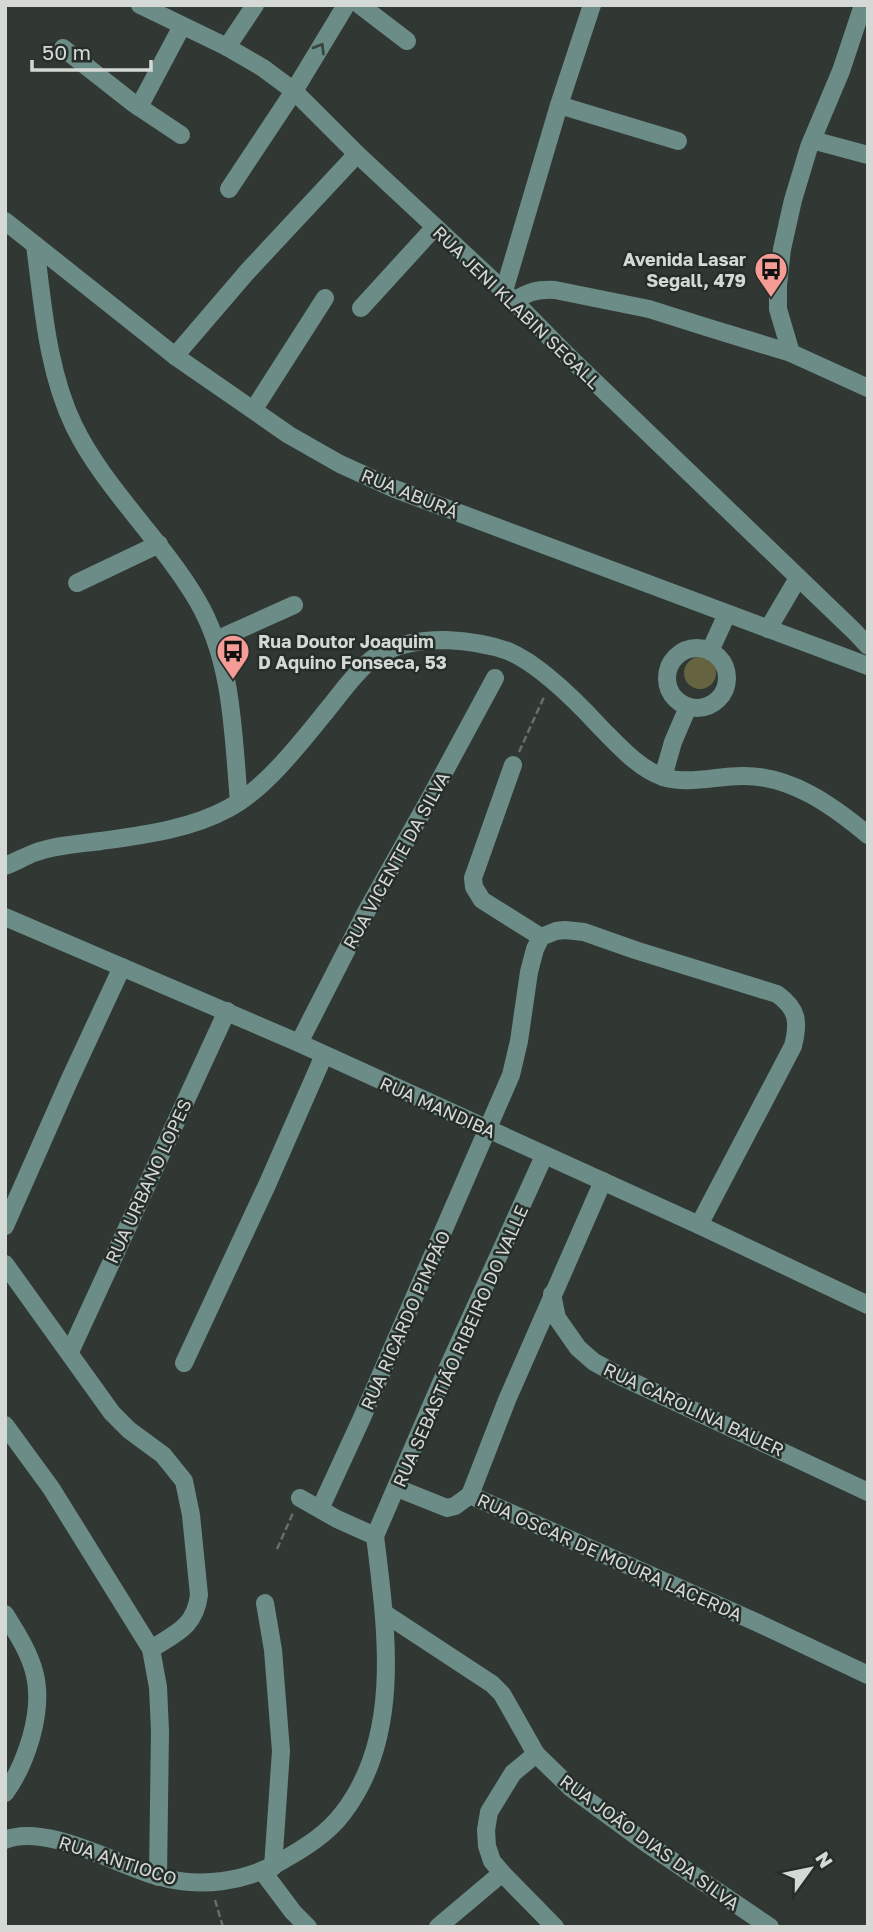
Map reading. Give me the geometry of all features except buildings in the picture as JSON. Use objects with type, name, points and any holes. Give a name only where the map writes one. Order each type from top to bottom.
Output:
[{"type":"street","name":"RUA JENI KLABIN SEGALL","points":[[140,5],[227,47],[263,68],[294,91],[868,646]]},
{"type":"street","points":[[227,47],[255,5]]},
{"type":"street","points":[[229,189],[294,91],[346,5]]},
{"type":"street","points":[[360,5],[407,41]]},
{"type":"street","points":[[592,5],[559,104],[509,296],[540,289],[555,290],[649,309],[791,354],[868,388]]},
{"type":"street","points":[[791,354],[778,309],[782,250],[793,200],[812,140],[841,71],[863,5]]},
{"type":"street","points":[[139,107],[182,26]]},
{"type":"street","points":[[63,48],[139,107],[181,135]]},
{"type":"street","points":[[559,104],[678,141]]},
{"type":"street","points":[[812,140],[868,155]]},
{"type":"street","points":[[175,356],[247,272],[357,153]]},
{"type":"street","name":"RUA ABURÁ","points":[[7,225],[175,356],[289,435],[340,464],[395,489],[868,666]]},
{"type":"street","points":[[362,309],[434,228]]},
{"type":"street","points":[[35,245],[54,367],[70,415],[89,453],[159,544],[197,600],[216,640],[230,698],[239,802]]},
{"type":"street","points":[[254,409],[325,299]]},
{"type":"street","points":[[77,583],[159,544]]},
{"type":"street","points":[[768,629],[798,578]]},
{"type":"street","points":[[216,640],[294,605]]},
{"type":"street","points":[[710,651],[727,614]]},
{"type":"street","points":[[5,866],[35,852],[160,831],[203,820],[229,808],[285,761],[351,680],[371,660],[389,650],[424,640],[484,644],[510,652],[537,670],[579,705],[626,752],[663,777],[699,780],[741,776],[761,777],[785,783],[819,799],[868,835]]},
{"type":"street","points":[[684,651],[710,651],[723,663],[727,672],[725,690],[721,697],[706,707],[688,706],[674,696],[670,689],[668,680],[672,663],[684,651]]},
{"type":"street","name":"RUA VICENTE DA SILVA","points":[[299,1043],[365,914],[495,678]]},
{"type":"street","points":[[663,777],[673,742],[688,706]]},
{"type":"street","points":[[513,765],[473,878],[474,887],[482,900],[541,937],[556,931],[584,932],[777,994],[786,1000],[794,1012],[798,1028],[793,1046],[699,1225]]},
{"type":"street","name":"RUA MANDIBA","points":[[5,917],[299,1043],[868,1304]]},
{"type":"street","name":"RUA RICARDO PIMPÃO","points":[[320,1509],[489,1129],[515,1062],[529,972],[541,937]]},
{"type":"street","points":[[5,1226],[122,967]]},
{"type":"street","name":"RUA URBANO LOPES","points":[[70,1352],[226,1011]]},
{"type":"street","points":[[184,1363],[324,1055]]},
{"type":"street","name":"RUA SEBASTIÃO RIBEIRO DO VALLE","points":[[374,1536],[544,1156]]},
{"type":"street","name":"RUA OSCAR DE MOURA LACERDA","points":[[603,1181],[507,1400],[470,1495],[745,1617],[868,1675]]},
{"type":"street","points":[[5,1265],[112,1413],[129,1430],[163,1455],[184,1481],[199,1595],[197,1606],[194,1616],[186,1626],[151,1649]]},
{"type":"street","name":"RUA CAROLINA BAUER","points":[[552,1294],[557,1318],[578,1348],[594,1362],[868,1492]]},
{"type":"street","points":[[5,1425],[56,1496],[151,1649],[158,1687],[160,1731],[158,1877]]},
{"type":"street","points":[[397,1488],[447,1508],[455,1507],[470,1495]]},
{"type":"street","points":[[300,1498],[374,1536]]},
{"type":"street","name":"RUA ANTIOCO","points":[[7,1835],[74,1844],[158,1877],[187,1882],[215,1882],[241,1878],[268,1869],[324,1833],[343,1814],[363,1780],[379,1740],[386,1638],[374,1536]]},
{"type":"street","points":[[265,1603],[273,1650],[281,1751],[268,1869],[293,1912],[308,1927]]},
{"type":"street","name":"RUA JOÃO DIAS DA SILVA","points":[[384,1613],[492,1684],[502,1694],[536,1754],[571,1788],[646,1843],[770,1927]]},
{"type":"street","points":[[5,1614],[25,1646],[35,1671],[39,1695],[36,1719],[26,1755],[15,1780],[5,1793]]},
{"type":"street","points":[[536,1754],[513,1773],[489,1812],[487,1846],[492,1861],[502,1873],[555,1927]]},
{"type":"street","points":[[438,1927],[502,1873]]},
{"type":"path","points":[[513,765],[552,682]]},
{"type":"path","points":[[277,1549],[300,1498]]},
{"type":"path","points":[[213,1891],[223,1927]]},
{"type":"shaded area","points":[[700,657],[711,662],[716,673],[711,684],[700,689],[689,684],[684,673],[689,662]]},
{"type":"place","name":"Avenida Lasar Segall, 479","points":[[771,299]]},
{"type":"place","name":"Rua Doutor Joaquim D Aquino Fonseca, 53","points":[[233,681]]}]
